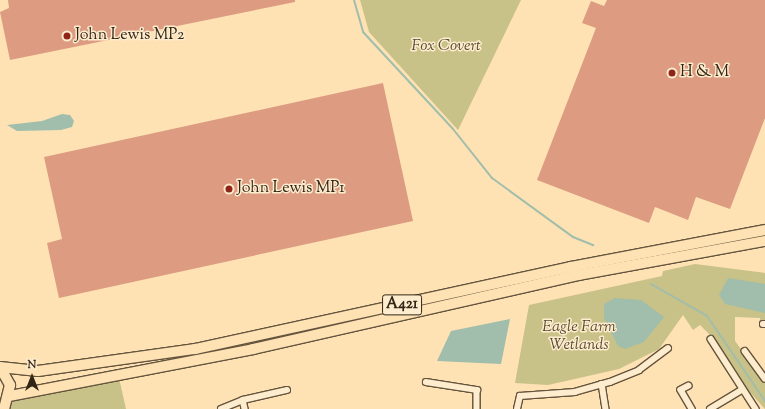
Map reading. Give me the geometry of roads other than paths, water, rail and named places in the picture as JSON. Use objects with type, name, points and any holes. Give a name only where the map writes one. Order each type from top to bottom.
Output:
[{"type":"highway","name":"A421","points":[[0,367],[38,370],[195,349],[571,266],[765,230]]},
{"type":"highway","name":"A421","points":[[0,367],[7,375],[13,395],[41,388],[253,349],[579,275],[765,240]]},
{"type":"highway","points":[[4,409],[13,395]]},
{"type":"street","points":[[711,339],[742,390],[756,409]]},
{"type":"street","points":[[517,409],[520,396],[575,392],[602,384],[639,370],[668,348]]},
{"type":"street","points":[[745,351],[765,379]]},
{"type":"street","points":[[426,382],[477,390],[477,409]]},
{"type":"street","points":[[602,384],[606,409]]},
{"type":"street","points":[[689,386],[681,390],[692,409]]},
{"type":"street","points":[[221,409],[244,400],[287,390]]},
{"type":"street","points":[[710,409],[742,390]]},
{"type":"street","points":[[244,400],[245,409]]},
{"type":"waterway","points":[[354,0],[363,32],[453,129],[492,178],[573,237],[593,245]]},
{"type":"waterway","points":[[651,284],[707,316],[765,401]]},
{"type":"place","name":"John Lewis MP2","points":[[67,36]]},
{"type":"place","name":"H & M","points":[[672,73]]},
{"type":"place","name":"John Lewis MP1","points":[[229,189]]},
{"type":"park label","name":"Fox Covert","points":[[446,47]]},
{"type":"park label","name":"Eagle Farm Wetlands","points":[[579,337]]}]
